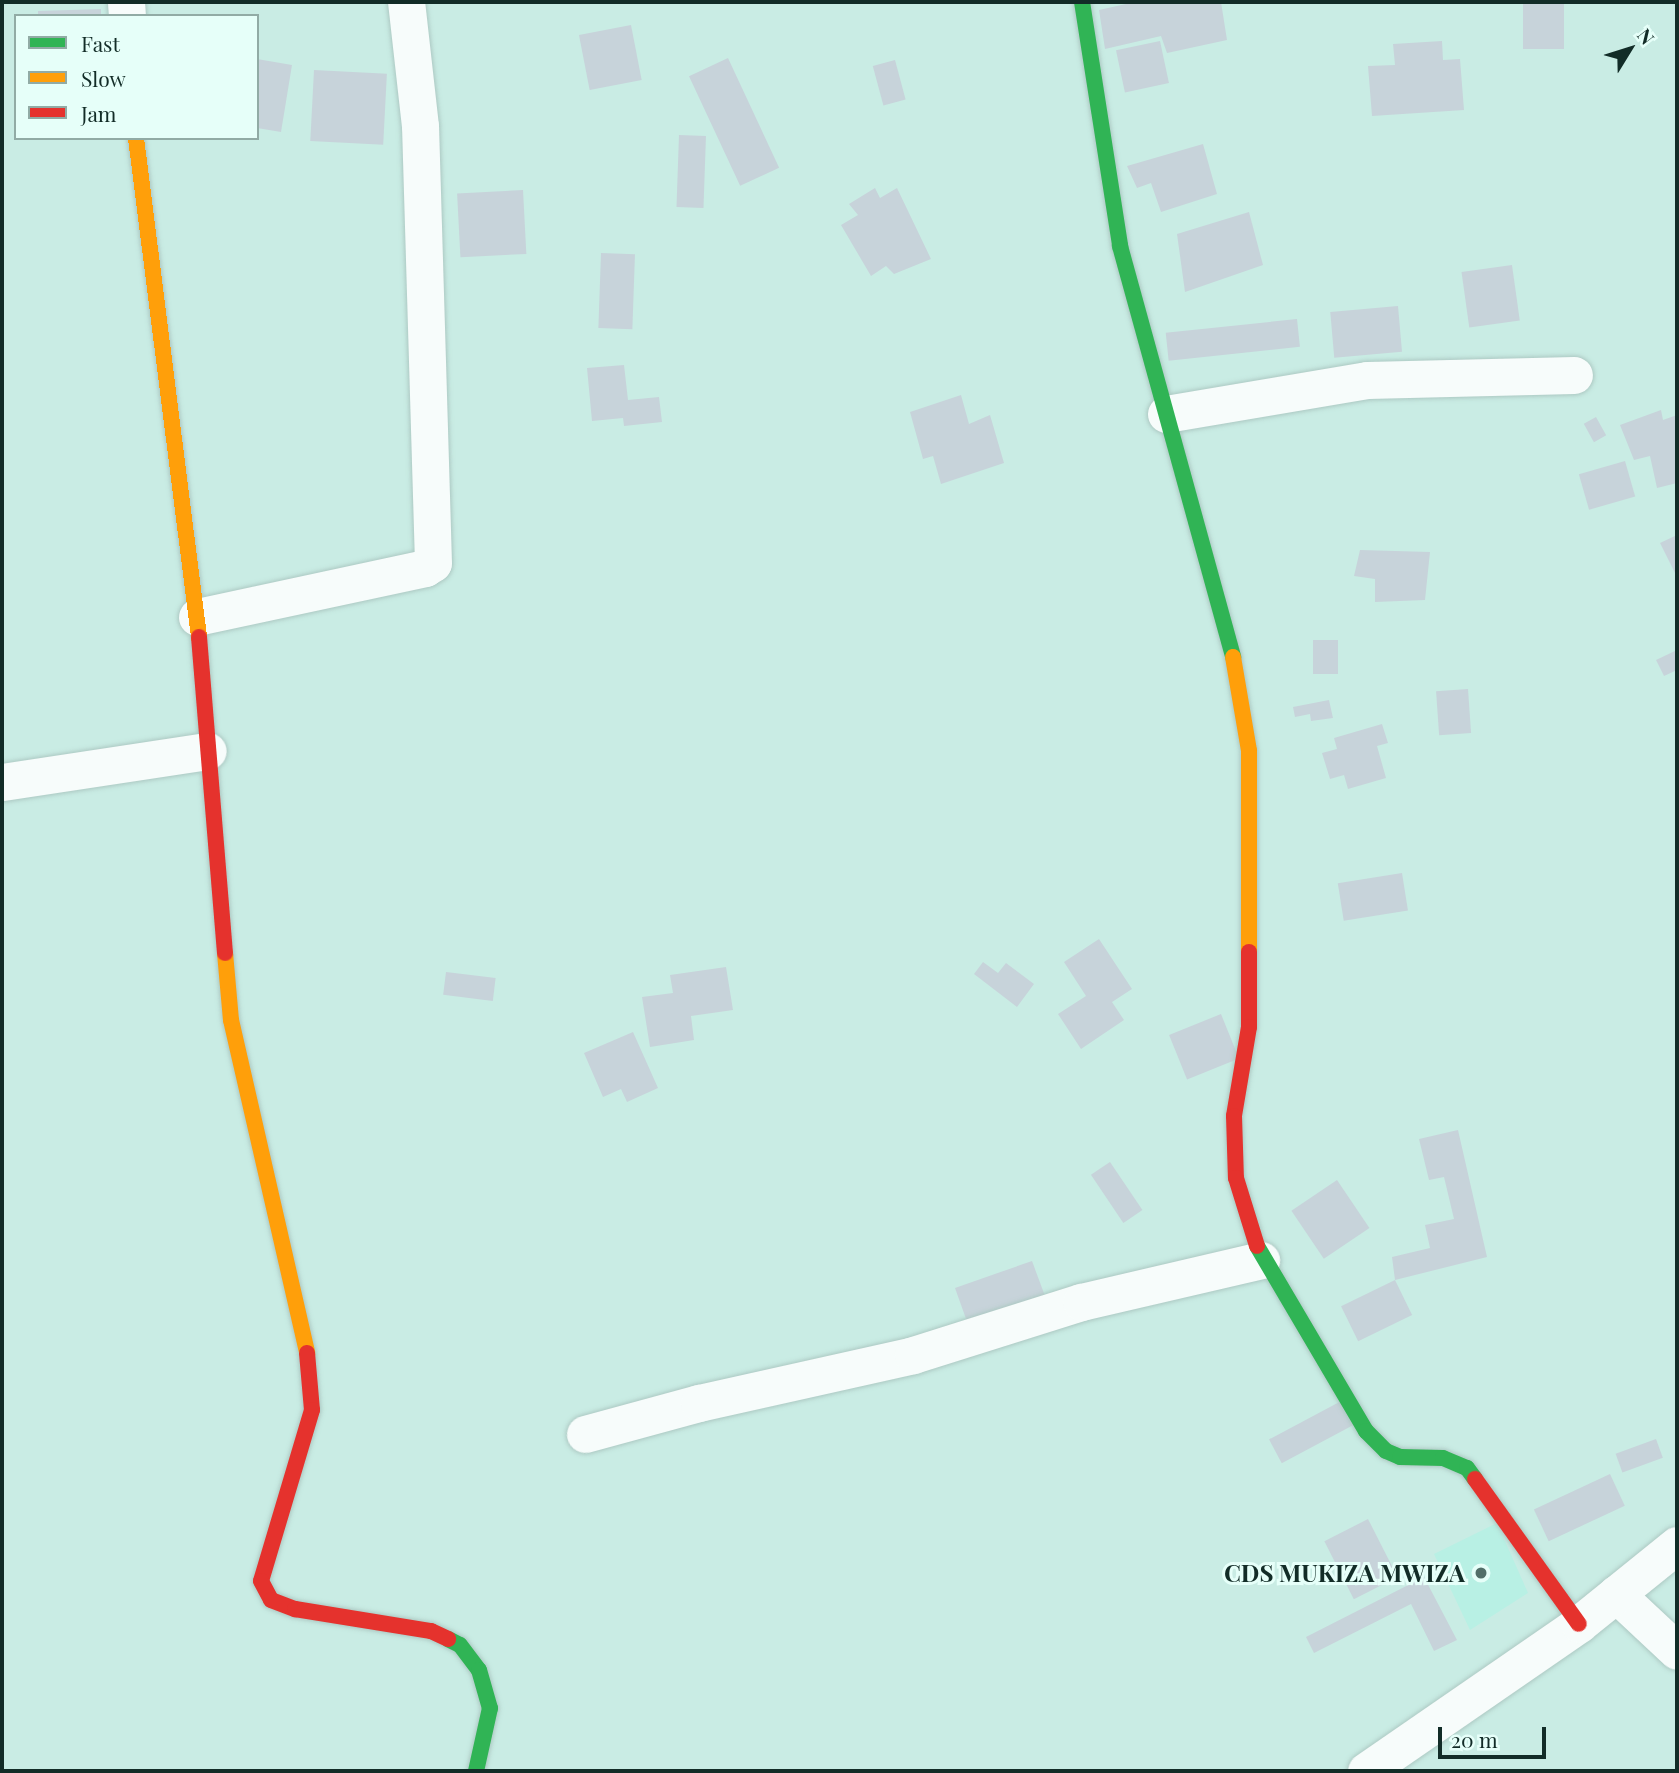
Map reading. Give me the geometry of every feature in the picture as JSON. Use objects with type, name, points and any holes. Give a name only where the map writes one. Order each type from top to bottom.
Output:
[{"type":"street","points":[[197,617],[425,568],[433,563],[420,126],[406,2]]},
{"type":"street","points":[[1082,2],[1120,246],[1242,690],[1249,751],[1249,1027],[1234,1116],[1236,1178],[1261,1261],[1366,1431],[1386,1451],[1400,1457],[1443,1458],[1467,1468],[1579,1624]]},
{"type":"street","points":[[136,140],[197,617],[231,1020],[312,1375],[312,1410],[261,1581],[271,1600],[295,1609],[431,1631],[460,1645],[479,1670],[490,1708],[476,1771]]},
{"type":"street","points":[[1166,414],[1367,380],[1574,375]]},
{"type":"street","points":[[2,782],[208,751]]},
{"type":"street","points":[[584,1434],[699,1403],[913,1354],[1081,1302],[1261,1261]]},
{"type":"street","points":[[1366,1771],[1579,1624],[1677,1545]]},
{"type":"street","points":[[1616,1594],[1677,1651]]},
{"type":"shaded area","name":"CDS MUKIZA MWIZA","points":[[1497,1523],[1528,1593],[1470,1630],[1434,1554]]},
{"type":"building","points":[[1135,2],[1221,2],[1227,40],[1167,53],[1161,36],[1105,49],[1099,10]]},
{"type":"building","points":[[1523,2],[1564,2],[1564,49],[1523,49]]},
{"type":"building","points":[[101,9],[101,14],[38,14],[38,11]]},
{"type":"building","points":[[631,25],[642,80],[590,90],[579,35]]},
{"type":"building","points":[[1160,41],[1169,83],[1125,92],[1116,50]]},
{"type":"building","points":[[1442,41],[1443,60],[1460,59],[1464,110],[1372,116],[1368,66],[1395,65],[1393,44]]},
{"type":"building","points":[[728,58],[779,168],[740,186],[689,76]]},
{"type":"building","points":[[259,59],[292,65],[281,132],[259,128]]},
{"type":"building","points":[[895,60],[906,100],[883,106],[873,66]]},
{"type":"building","points":[[314,70],[387,74],[383,145],[310,141]]},
{"type":"building","points":[[679,135],[706,136],[703,208],[676,207]]},
{"type":"building","points":[[1203,144],[1217,194],[1161,212],[1151,183],[1137,188],[1127,166]]},
{"type":"building","points":[[875,188],[880,198],[897,188],[931,259],[894,274],[886,266],[871,276],[841,225],[858,215],[849,204]]},
{"type":"building","points":[[523,190],[526,254],[460,257],[457,193]]},
{"type":"building","points":[[1249,212],[1263,265],[1185,292],[1177,234]]},
{"type":"building","points":[[601,253],[635,254],[632,329],[598,328]]},
{"type":"building","points":[[1512,265],[1520,320],[1469,328],[1461,272]]},
{"type":"building","points":[[1398,306],[1402,352],[1334,358],[1330,312]]},
{"type":"building","points":[[1297,319],[1300,347],[1169,361],[1166,333]]},
{"type":"building","points":[[624,365],[628,400],[659,397],[662,422],[624,426],[623,418],[592,421],[587,368]]},
{"type":"building","points":[[961,395],[969,424],[990,415],[1004,463],[941,484],[933,456],[923,459],[910,412]]},
{"type":"building","points":[[1661,410],[1663,420],[1677,415],[1677,483],[1657,488],[1650,456],[1634,460],[1620,425]]},
{"type":"building","points":[[1596,417],[1606,435],[1594,442],[1584,424]]},
{"type":"building","points":[[1625,461],[1635,497],[1589,510],[1579,474]]},
{"type":"building","points":[[1677,535],[1677,577],[1660,543]]},
{"type":"building","points":[[1360,550],[1430,552],[1425,600],[1375,602],[1375,579],[1354,576]]},
{"type":"building","points":[[1313,640],[1338,640],[1338,674],[1313,674]]},
{"type":"building","points":[[1677,650],[1677,670],[1664,676],[1656,660]]},
{"type":"building","points":[[1468,689],[1471,733],[1439,735],[1436,691]]},
{"type":"building","points":[[1329,700],[1333,718],[1311,721],[1310,714],[1295,717],[1293,707]]},
{"type":"building","points":[[1382,724],[1388,743],[1377,746],[1386,778],[1348,789],[1344,775],[1330,779],[1322,753],[1337,749],[1334,738]]},
{"type":"building","points":[[1402,873],[1408,911],[1344,921],[1338,883]]},
{"type":"building","points":[[1099,939],[1132,989],[1112,1002],[1124,1020],[1081,1049],[1058,1014],[1086,996],[1064,962]]},
{"type":"building","points":[[983,962],[998,973],[1006,963],[1034,984],[1017,1007],[974,974]]},
{"type":"building","points":[[726,967],[733,1010],[691,1016],[694,1040],[650,1047],[642,997],[673,993],[670,975]]},
{"type":"building","points":[[446,972],[496,978],[493,1001],[443,995]]},
{"type":"building","points":[[1221,1014],[1239,1059],[1187,1079],[1169,1035]]},
{"type":"building","points":[[633,1032],[658,1088],[627,1102],[621,1089],[603,1097],[584,1053]]},
{"type":"building","points":[[1458,1130],[1487,1257],[1395,1280],[1392,1257],[1430,1248],[1425,1225],[1454,1219],[1444,1177],[1429,1180],[1419,1139]]},
{"type":"building","points":[[1110,1162],[1142,1210],[1123,1223],[1091,1175]]},
{"type":"building","points":[[1337,1180],[1369,1228],[1324,1259],[1291,1211]]},
{"type":"building","points":[[1032,1261],[1045,1296],[970,1330],[955,1288]]},
{"type":"building","points":[[1395,1280],[1412,1315],[1358,1341],[1341,1306]]},
{"type":"building","points":[[1345,1399],[1358,1423],[1282,1463],[1269,1439]]},
{"type":"building","points":[[1656,1439],[1663,1458],[1622,1473],[1616,1454]]},
{"type":"building","points":[[1610,1474],[1625,1506],[1549,1541],[1534,1509]]},
{"type":"building","points":[[1368,1519],[1398,1577],[1354,1599],[1324,1541]]},
{"type":"building","points":[[1424,1577],[1457,1640],[1434,1651],[1411,1604],[1314,1653],[1306,1637]]},
{"type":"traffic: fast","points":[[1082,2],[1120,246],[1233,657]]},
{"type":"traffic: fast","points":[[1257,1246],[1366,1431],[1386,1451],[1400,1457],[1443,1458],[1467,1468],[1475,1479]]},
{"type":"traffic: fast","points":[[448,1639],[460,1645],[479,1670],[490,1708],[476,1771]]},
{"type":"traffic: slow","points":[[136,140],[199,637]]},
{"type":"traffic: slow","points":[[1233,657],[1249,751],[1249,952]]},
{"type":"traffic: slow","points":[[225,953],[231,1020],[307,1353]]},
{"type":"traffic: jam","points":[[199,637],[225,953]]},
{"type":"traffic: jam","points":[[1249,952],[1249,1027],[1234,1116],[1236,1178],[1257,1246]]},
{"type":"traffic: jam","points":[[307,1353],[312,1410],[261,1581],[271,1600],[295,1609],[431,1631],[448,1639]]},
{"type":"traffic: jam","points":[[1475,1479],[1579,1624]]},
{"type":"place","name":"CDS MUKIZA MWIZA","points":[[1481,1573]]}]
